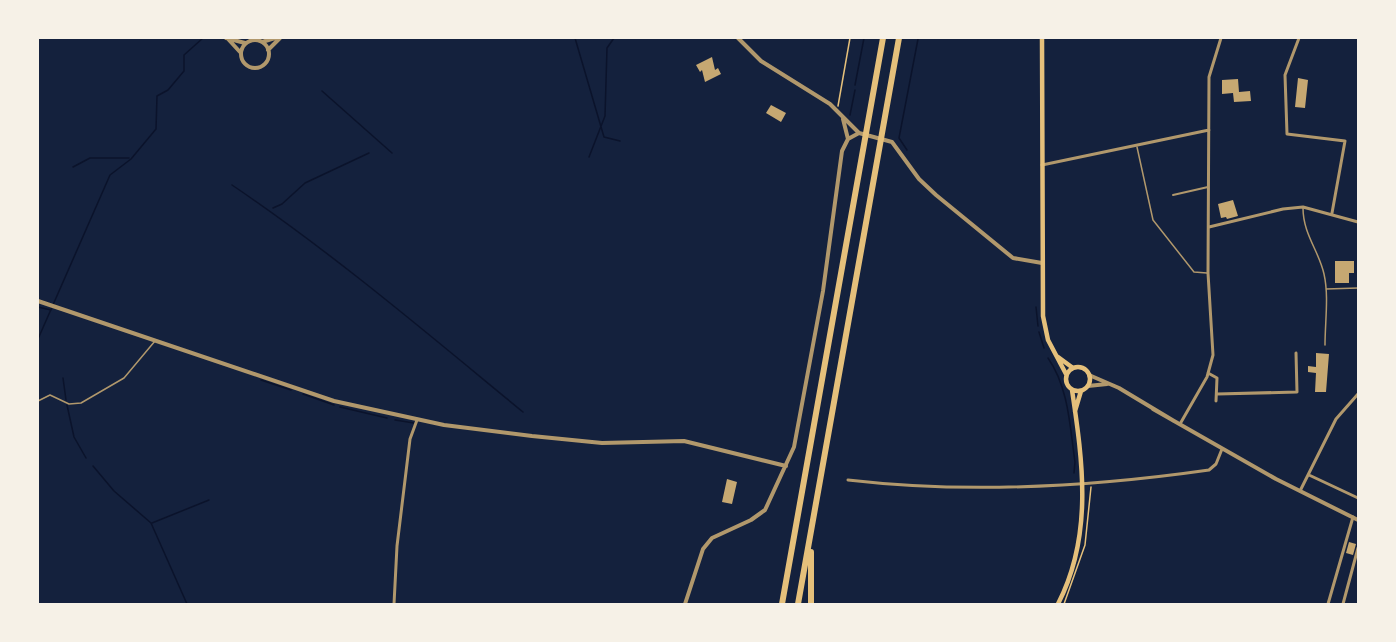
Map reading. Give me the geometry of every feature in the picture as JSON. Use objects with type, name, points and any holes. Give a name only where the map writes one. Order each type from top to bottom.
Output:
[{"type":"highway","points":[[782,604],[883,38]]},
{"type":"highway","points":[[798,604],[899,38]]},
{"type":"highway","points":[[811,531],[811,604]]},
{"type":"main road","points":[[1042,38],[1043,322],[1066,375],[1066,383],[1071,390],[1083,482],[1083,509],[1078,547],[1058,604]]},
{"type":"main road","points":[[1056,356],[1073,368],[1083,368],[1089,375],[1088,386],[1081,391],[1075,414]]},
{"type":"main road","points":[[1066,375],[1073,368]]},
{"type":"main road","points":[[1071,390],[1081,391]]},
{"type":"street","points":[[227,38],[245,43],[253,40],[262,42],[275,38]]},
{"type":"street","points":[[227,38],[240,52],[244,64],[254,69],[267,62],[268,50],[280,38]]},
{"type":"street","points":[[738,38],[761,61],[821,97],[859,133],[892,142],[919,179],[1013,258],[1042,263]]},
{"type":"street","points":[[1180,424],[1208,373],[1213,349],[1208,273],[1209,130],[1211,68],[1221,38]]},
{"type":"street","points":[[1299,38],[1285,75],[1287,134],[1345,141],[1332,213]]},
{"type":"street","points":[[262,42],[268,50]]},
{"type":"street","points":[[240,52],[245,43]]},
{"type":"street","points":[[842,115],[849,139]]},
{"type":"street","points":[[1042,165],[1209,130]]},
{"type":"street","points":[[685,604],[703,549],[712,538],[751,520],[765,510],[796,440],[824,283],[842,151],[849,139],[859,133]]},
{"type":"street","points":[[1173,195],[1209,187]]},
{"type":"street","points":[[1209,227],[1283,209],[1303,207],[1359,222]]},
{"type":"street","points":[[38,301],[334,401],[417,420],[589,442],[684,441],[786,466]]},
{"type":"street","points":[[1217,394],[1297,392],[1296,353]]},
{"type":"street","points":[[1208,373],[1217,378],[1216,401]]},
{"type":"street","points":[[1089,375],[1111,384],[1222,449],[1359,520]]},
{"type":"street","points":[[1088,386],[1111,384]]},
{"type":"street","points":[[1300,491],[1336,419],[1359,394]]},
{"type":"street","points":[[394,604],[397,546],[410,440],[417,420]]},
{"type":"street","points":[[848,480],[964,488],[1083,482],[1209,470],[1216,464],[1222,449]]},
{"type":"street","points":[[1308,475],[1359,498]]},
{"type":"street","points":[[1328,604],[1353,517]]},
{"type":"street","points":[[1344,604],[1359,548]]},
{"type":"lane","points":[[1137,146],[1153,220],[1194,273],[1208,273]]},
{"type":"lane","points":[[1303,207],[1306,230],[1324,272],[1325,345]]},
{"type":"lane","points":[[1325,289],[1359,288]]},
{"type":"lane","points":[[38,401],[50,395],[69,404],[81,403],[124,378],[156,340]]},
{"type":"lane","points":[[843,479],[848,480]]},
{"type":"path","points":[[836,109],[841,96],[840,83],[849,38]]},
{"type":"building","points":[[712,57],[715,70],[718,68],[721,74],[705,82],[702,70],[700,72],[696,65]]},
{"type":"building","points":[[1298,78],[1308,80],[1305,108],[1295,107]]},
{"type":"building","points":[[1238,79],[1239,92],[1250,91],[1251,101],[1234,102],[1233,93],[1222,94],[1222,80]]},
{"type":"building","points":[[771,105],[786,113],[781,122],[766,113]]},
{"type":"building","points":[[1233,200],[1238,216],[1221,218],[1218,204]]},
{"type":"building","points":[[1335,261],[1354,261],[1354,273],[1349,273],[1349,283],[1335,283]]},
{"type":"building","points":[[1316,353],[1329,354],[1326,392],[1315,392],[1316,373],[1308,372],[1308,366],[1316,367]]},
{"type":"building","points":[[727,479],[737,482],[732,504],[722,502]]},
{"type":"building","points":[[1349,542],[1356,544],[1353,555],[1346,553]]},
{"type":"waterway","points":[[38,339],[110,175],[131,159],[156,129],[157,96],[168,90],[184,71],[184,55],[203,38]]},
{"type":"waterway","points":[[575,38],[604,137],[620,141]]},
{"type":"waterway","points":[[589,157],[605,116],[607,48],[614,38]]},
{"type":"waterway","points":[[855,85],[864,38]]},
{"type":"waterway","points":[[907,150],[899,138],[918,39]]},
{"type":"waterway","points":[[850,115],[855,90]]},
{"type":"waterway","points":[[322,91],[392,153]]},
{"type":"waterway","points":[[273,208],[282,204],[305,183],[369,153]]},
{"type":"waterway","points":[[73,167],[90,158],[129,158]]},
{"type":"waterway","points":[[232,185],[344,267],[523,412]]},
{"type":"waterway","points":[[38,307],[51,310]]},
{"type":"waterway","points":[[1036,307],[1038,326]]},
{"type":"waterway","points":[[1039,332],[1044,348]]},
{"type":"waterway","points":[[1048,358],[1060,382],[1068,408],[1075,462],[1074,473]]},
{"type":"waterway","points":[[63,378],[66,400]]},
{"type":"waterway","points":[[261,380],[291,390]]},
{"type":"waterway","points":[[303,394],[334,405]]},
{"type":"waterway","points":[[67,405],[74,437],[86,458]]},
{"type":"waterway","points":[[340,407],[387,418]]},
{"type":"waterway","points":[[395,420],[414,423]]},
{"type":"waterway","points":[[93,466],[114,491],[151,523],[187,604]]},
{"type":"waterway","points":[[152,523],[209,500]]}]
